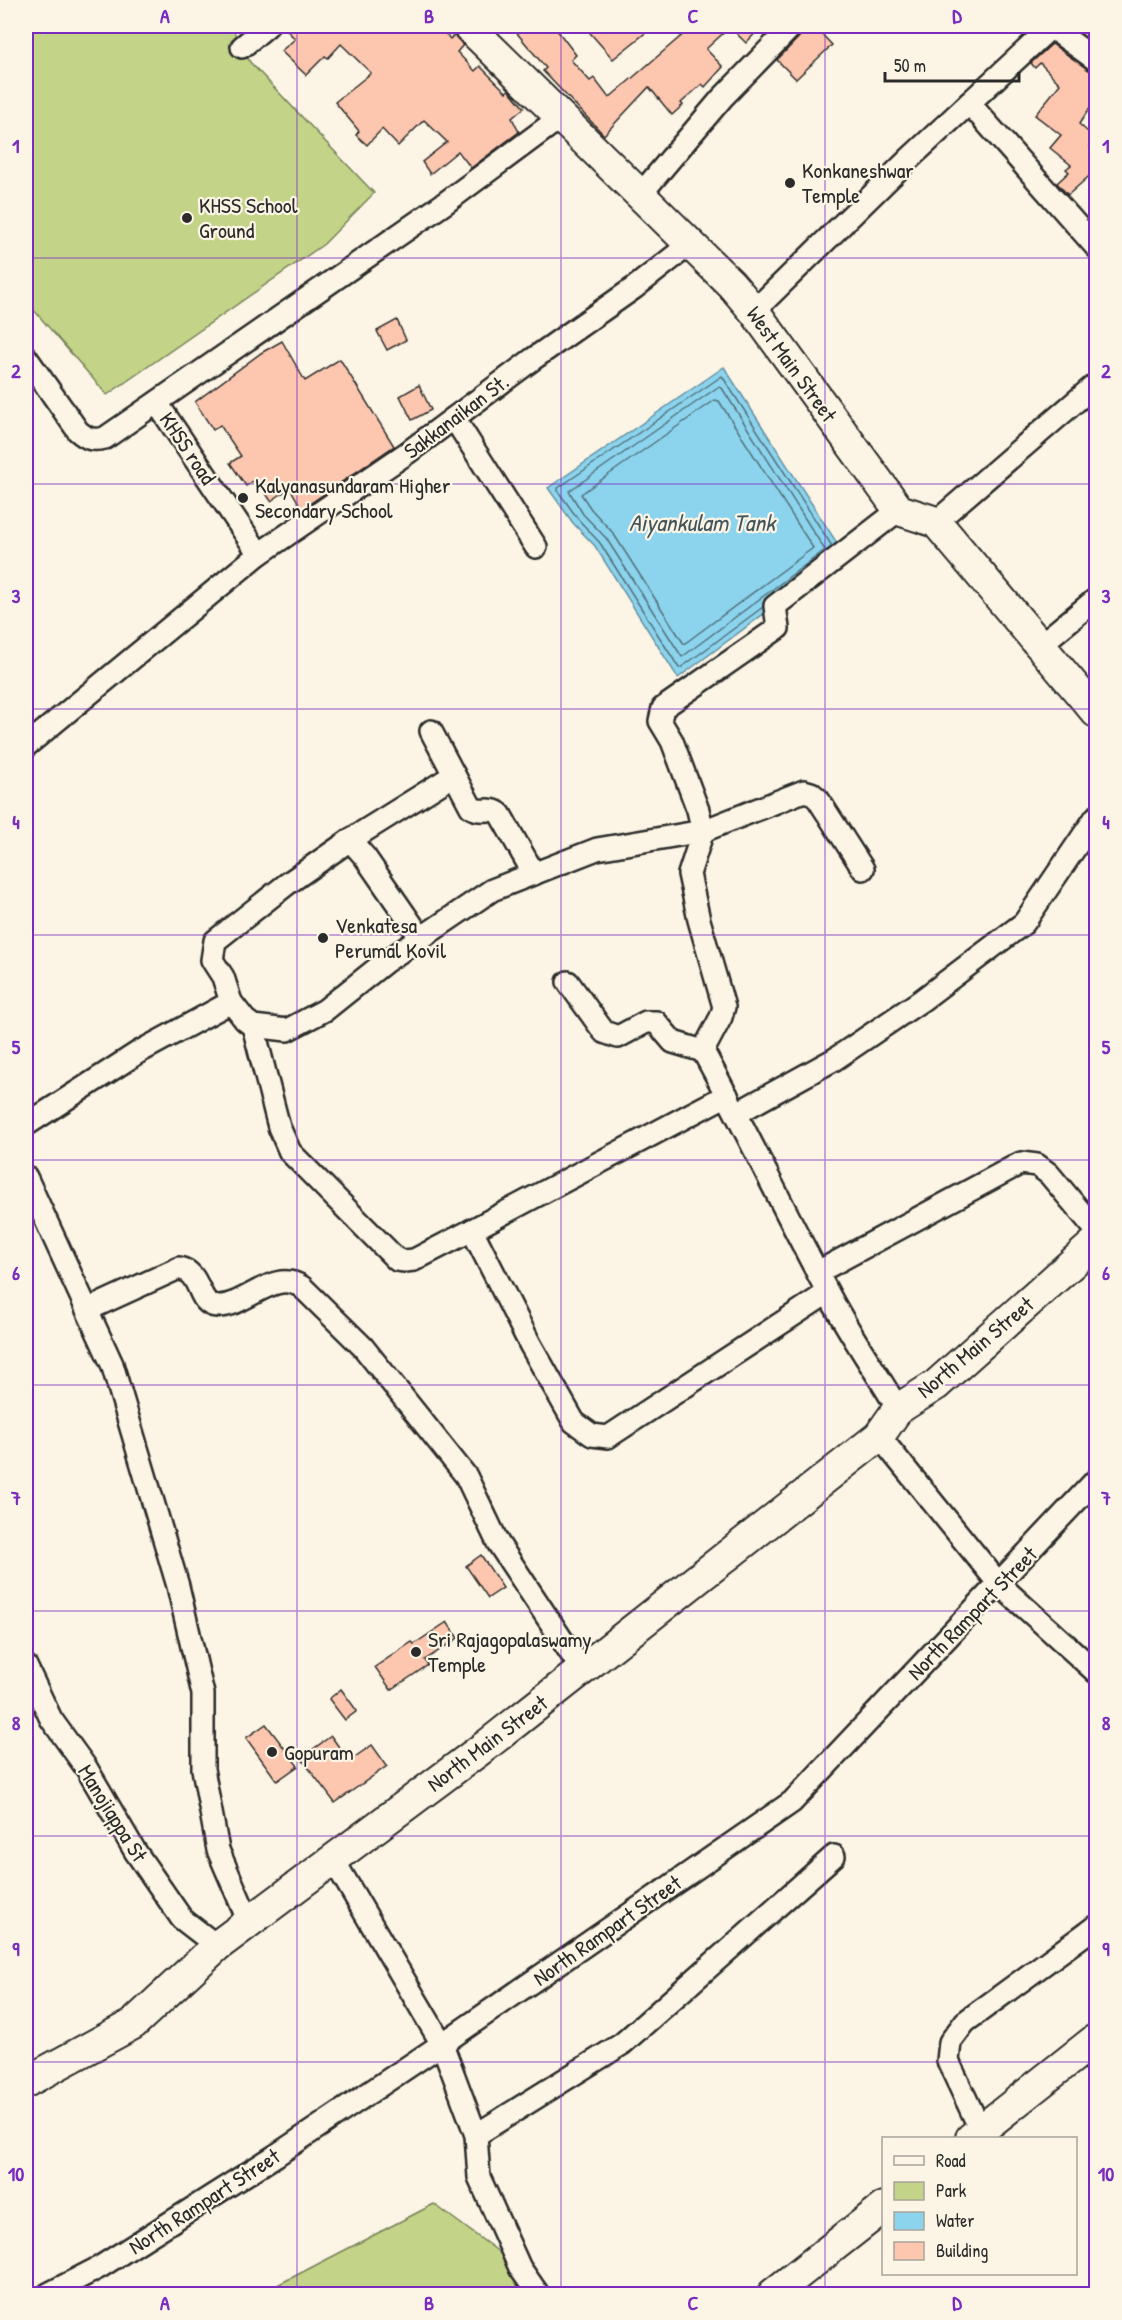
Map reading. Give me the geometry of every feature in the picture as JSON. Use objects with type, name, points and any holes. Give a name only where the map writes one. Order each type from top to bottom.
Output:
[{"type":"street","points":[[242,47],[267,26]]},
{"type":"street","name":"West Main Street","points":[[468,26],[731,284],[754,311],[899,510]]},
{"type":"street","points":[[640,195],[722,98],[792,26]]},
{"type":"street","points":[[754,311],[910,158],[1050,26],[1096,60]]},
{"type":"street","points":[[969,103],[1096,247]]},
{"type":"street","points":[[26,357],[78,431],[86,438],[96,441],[105,438],[445,203],[561,117]]},
{"type":"street","name":"Sakkanaikan St.","points":[[26,744],[259,554],[407,453],[634,288],[690,244]]},
{"type":"street","points":[[936,522],[1096,384]]},
{"type":"street","name":"KHSS road","points":[[158,403],[259,554]]},
{"type":"street","points":[[454,418],[536,547]]},
{"type":"street","points":[[703,1051],[724,1007],[699,920],[689,874],[703,831],[698,810],[672,741],[660,721],[663,708],[778,628],[775,606],[899,510],[936,522],[1096,711]]},
{"type":"street","points":[[1039,646],[1096,599]]},
{"type":"street","points":[[431,731],[471,807],[478,810],[491,809],[500,814],[534,874]]},
{"type":"street","points":[[454,775],[350,840],[287,884],[215,941],[212,960],[223,977],[231,1002],[245,1020],[253,1026],[287,1030],[325,1010],[385,963],[492,890],[597,849],[703,831],[804,791],[818,799],[863,869]]},
{"type":"street","points":[[253,1026],[279,1127],[290,1152],[397,1260],[405,1262],[414,1260],[732,1104],[844,1053],[922,1000],[1024,922],[1096,817]]},
{"type":"street","points":[[350,840],[365,857],[421,938]]},
{"type":"street","points":[[568,982],[608,1035],[618,1037],[646,1022],[656,1022],[673,1042],[703,1051],[828,1293],[898,1409]]},
{"type":"street","points":[[26,1125],[139,1052],[231,1002]]},
{"type":"street","points":[[818,1272],[1021,1164],[1037,1165],[1049,1174],[1096,1230]]},
{"type":"street","points":[[26,1177],[112,1364],[178,1586],[202,1694],[203,1769],[218,1850],[249,1922]]},
{"type":"street","points":[[472,1230],[530,1344],[574,1422],[592,1435],[608,1437],[828,1293]]},
{"type":"street","name":"North Main Street","points":[[26,2082],[133,2024],[217,1946],[488,1744],[879,1436],[898,1409],[936,1385],[1096,1242]]},
{"type":"street","points":[[87,1310],[179,1268],[188,1270],[194,1276],[203,1297],[210,1304],[217,1306],[228,1304],[279,1282],[295,1282],[302,1287],[363,1347],[465,1476],[498,1543],[582,1670]]},
{"type":"street","points":[[879,1436],[999,1584],[1096,1672]]},
{"type":"street","name":"North Rampart Street","points":[[48,2295],[163,2229],[442,2044],[792,1802],[1096,1480]]},
{"type":"street","name":"Manojiappa St","points":[[26,1666],[51,1719],[87,1769],[142,1861],[182,1919],[217,1946]]},
{"type":"street","points":[[476,2135],[622,2044],[834,1856]]},
{"type":"street","points":[[333,1859],[442,2044],[476,2135],[479,2177],[520,2268],[538,2295]]},
{"type":"street","points":[[1096,1926],[965,2022],[950,2042],[948,2061],[976,2135],[1096,2038]]},
{"type":"street","points":[[773,2295],[882,2209]]},
{"type":"green space","name":"KHSS School Ground","points":[[26,26],[231,26],[250,62],[374,193],[324,244],[107,395],[26,301]]},
{"type":"green space","points":[[434,2204],[511,2261],[522,2294],[260,2294]]},
{"type":"water","name":"Aiyankulam Tank","points":[[724,367],[844,554],[678,678],[595,546],[573,523],[548,488]]},
{"type":"building","points":[[283,26],[438,26],[450,39],[454,35],[463,45],[457,52],[475,71],[480,66],[506,92],[509,90],[524,108],[512,118],[519,132],[471,168],[458,151],[430,174],[422,162],[447,142],[424,120],[398,146],[382,129],[367,145],[356,135],[359,131],[335,102],[371,73],[341,44],[328,58],[325,56],[306,75],[281,51],[295,39]]},
{"type":"building","points":[[511,26],[554,26],[576,55],[571,60],[590,81],[594,78],[609,98],[693,26],[762,26],[746,43],[730,27],[706,49],[723,67],[705,87],[702,84],[681,103],[683,105],[672,115],[649,87],[604,135],[543,71],[546,68]]},
{"type":"building","points":[[584,26],[654,26],[613,59]]},
{"type":"building","points":[[804,26],[814,26],[832,45],[796,79],[777,60],[801,35]]},
{"type":"building","points":[[1070,26],[1096,26],[1096,45]]},
{"type":"building","points":[[1052,44],[1089,70],[1096,72],[1096,99],[1079,124],[1096,139],[1090,147],[1096,155],[1096,170],[1068,195],[1057,183],[1069,172],[1066,169],[1071,165],[1050,148],[1061,135],[1035,115],[1060,84],[1040,63],[1035,68],[1031,63]]},
{"type":"building","points":[[397,320],[406,340],[387,350],[377,331]]},
{"type":"building","points":[[282,341],[305,381],[340,359],[394,446],[302,509],[290,488],[271,501],[256,479],[246,486],[230,463],[241,456],[220,425],[213,430],[195,402],[261,353]]},
{"type":"building","points":[[419,385],[431,410],[412,420],[400,396]]},
{"type":"building","points":[[481,1555],[503,1588],[488,1598],[466,1566]]},
{"type":"building","name":"Sri Rajagopalaswamy Temple","points":[[447,1622],[458,1638],[425,1660],[428,1665],[391,1690],[375,1667]]},
{"type":"building","name":"Gopuram","points":[[341,1689],[357,1711],[345,1720],[329,1699]]},
{"type":"building","name":"Gopuram","points":[[266,1724],[298,1766],[277,1781],[246,1738]]},
{"type":"building","points":[[331,1736],[349,1761],[372,1745],[387,1766],[335,1803],[301,1758]]},
{"type":"place","name":"Konkaneshwar Temple","points":[[790,183]]},
{"type":"place","name":"KHSS School Ground","points":[[187,218]]},
{"type":"place","name":"Kalyanasundaram Higher Secondary School","points":[[243,498]]},
{"type":"place","name":"Venkatesa Perumal Kovil","points":[[323,938]]},
{"type":"place","name":"Sri Rajagopalaswamy Temple","points":[[416,1652]]},
{"type":"place","name":"Gopuram","points":[[272,1752]]}]
